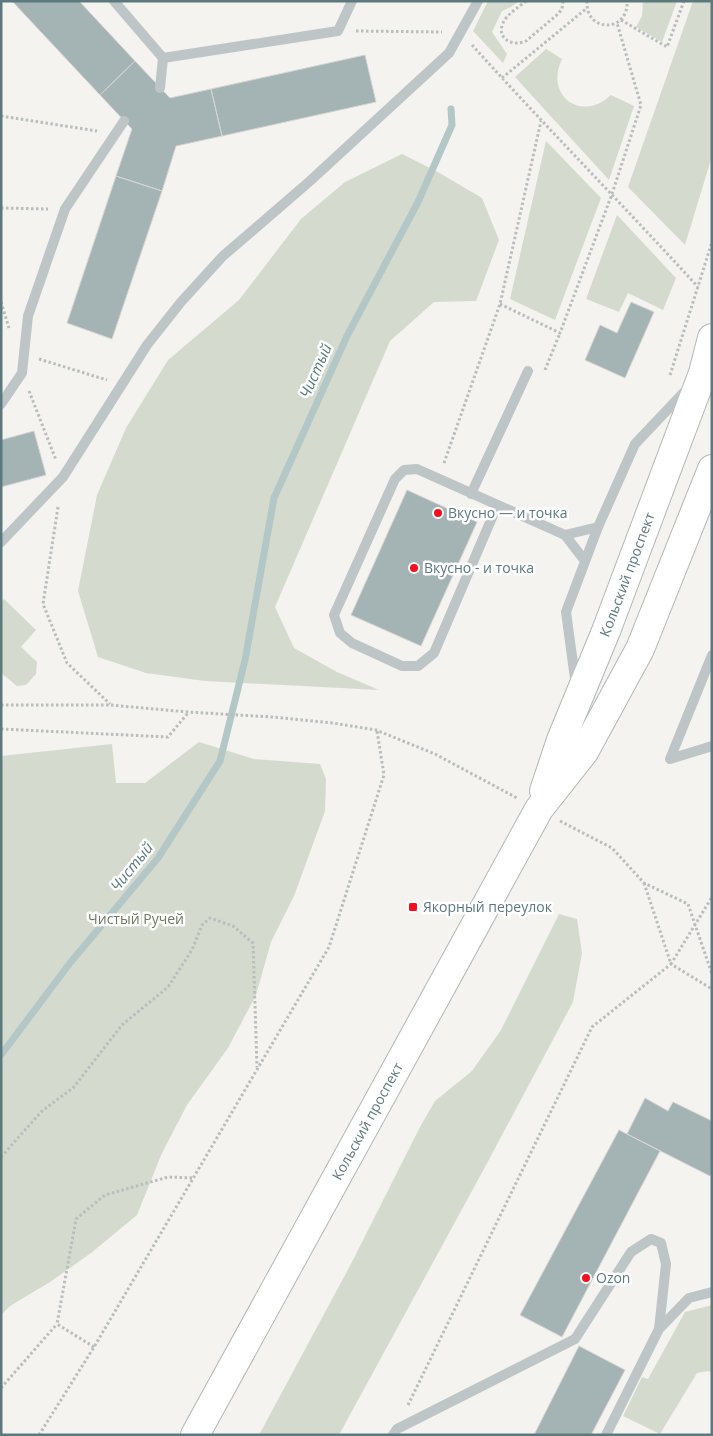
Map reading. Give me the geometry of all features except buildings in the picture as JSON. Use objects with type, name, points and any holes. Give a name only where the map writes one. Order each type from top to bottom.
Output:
[{"type":"main road","name":"Кольский проспект","points":[[538,809],[561,740],[606,631],[703,373],[712,338]]},
{"type":"main road","name":"Кольский проспект","points":[[195,1435],[538,809],[584,752],[640,649],[712,469]]},
{"type":"main road","points":[[606,631],[609,646],[616,656],[623,658],[640,649]]},
{"type":"lane","points":[[114,1],[163,58],[160,88]]},
{"type":"lane","points":[[163,58],[338,31],[352,1]]},
{"type":"lane","points":[[1,542],[63,477],[147,345],[181,302],[223,256],[310,181],[449,53],[478,1]]},
{"type":"lane","points":[[1,404],[22,373],[28,316],[65,209],[124,121]]},
{"type":"lane","points":[[471,494],[528,371]]},
{"type":"lane","points":[[578,698],[566,612],[598,527],[635,444],[703,373]]},
{"type":"lane","points":[[498,506],[434,653],[418,666],[402,666],[352,643],[340,633],[334,615],[395,479],[404,470],[417,469],[565,535],[585,561]]},
{"type":"lane","points":[[565,535],[598,527]]},
{"type":"lane","points":[[712,655],[670,759],[712,746]]},
{"type":"lane","points":[[395,1432],[575,1339],[631,1252],[651,1239],[661,1243],[666,1264],[659,1329]]},
{"type":"lane","points":[[606,1435],[659,1329],[689,1298],[712,1292]]},
{"type":"path","points":[[526,1],[503,22],[503,35],[507,41],[513,44],[520,44],[526,41],[558,14],[562,9],[563,1]]},
{"type":"path","points":[[587,1],[589,15],[602,25],[610,26],[619,22],[627,10],[627,1]]},
{"type":"path","points":[[619,22],[667,47],[684,1]]},
{"type":"path","points":[[502,78],[587,8]]},
{"type":"path","points":[[541,378],[560,333],[612,194],[641,105],[619,22]]},
{"type":"path","points":[[338,31],[461,32],[698,287]]},
{"type":"path","points":[[1,116],[115,134]]},
{"type":"path","points":[[438,479],[500,304],[541,120]]},
{"type":"path","points":[[1,208],[65,209]]},
{"type":"path","points":[[670,375],[712,242]]},
{"type":"path","points":[[500,304],[560,333]]},
{"type":"path","points":[[24,354],[121,385]]},
{"type":"path","points":[[22,373],[63,477],[43,604],[67,663],[110,705]]},
{"type":"path","points":[[1,705],[110,705],[188,712],[272,716],[376,730],[436,754],[612,848],[644,883],[688,904],[712,974]]},
{"type":"path","points":[[1,729],[168,737],[188,712]]},
{"type":"path","points":[[39,1435],[94,1347],[329,947],[384,775],[376,730]]},
{"type":"path","points":[[644,883],[671,964],[712,989]]},
{"type":"path","points":[[395,1432],[592,1027],[671,964],[712,897]]},
{"type":"path","points":[[1,1157],[42,1111],[73,1088],[122,1025],[168,987],[192,950],[202,925],[210,918],[233,926],[253,943],[257,1068]]},
{"type":"path","points":[[1,1388],[57,1324],[76,1219],[105,1195],[168,1177],[193,1178]]},
{"type":"path","points":[[57,1324],[94,1347]]},
{"type":"green space","points":[[488,1],[519,1],[502,11],[492,32],[507,54],[503,63],[473,31]]},
{"type":"green space","points":[[643,1],[677,1],[662,42],[636,27],[642,16]]},
{"type":"green space","points":[[693,1],[712,1],[712,156],[685,245],[628,187]]},
{"type":"green space","points":[[546,49],[562,59],[558,72],[558,84],[562,94],[569,101],[578,106],[589,106],[600,103],[611,95],[634,106],[609,180],[515,77]]},
{"type":"green space","points":[[546,141],[601,198],[555,320],[510,299]]},
{"type":"green space","points":[[402,154],[482,198],[499,240],[476,301],[434,302],[390,341],[275,607],[294,648],[337,672],[379,690],[205,681],[146,673],[98,657],[78,591],[97,495],[126,428],[168,360],[239,300],[301,219],[345,182]]},
{"type":"green space","points":[[617,215],[676,278],[663,310],[628,293],[619,312],[586,299]]},
{"type":"green space","points":[[4,599],[36,630],[21,647],[37,662],[36,674],[26,685],[17,686],[1,673],[1,602]]},
{"type":"green space","name":"Чистый Ручей","points":[[199,742],[254,759],[320,764],[326,779],[325,811],[294,896],[271,942],[256,995],[228,1048],[187,1105],[162,1153],[137,1215],[91,1253],[50,1282],[10,1306],[1,1315],[1,756],[112,744],[116,783],[145,783]]},
{"type":"green space","points":[[559,914],[577,919],[582,953],[573,1002],[339,1435],[259,1435],[352,1262],[420,1127],[435,1101],[472,1071],[501,1030]]},
{"type":"green space","points":[[712,1305],[712,1373],[709,1371],[697,1373],[660,1434],[623,1416],[642,1377],[648,1379],[685,1312]]},
{"type":"waterway","name":"Чистый","points":[[1,1055],[70,963],[158,858],[220,761],[245,660],[274,498],[347,336],[418,202],[452,125],[451,109]]},
{"type":"place","name":"Вкусно — и точка","points":[[438,513]]},
{"type":"place","name":"Вкусно - и точка","points":[[414,568]]},
{"type":"place","name":"Якорный переулок","points":[[413,907]]},
{"type":"place","name":"Ozon","points":[[586,1278]]}]
